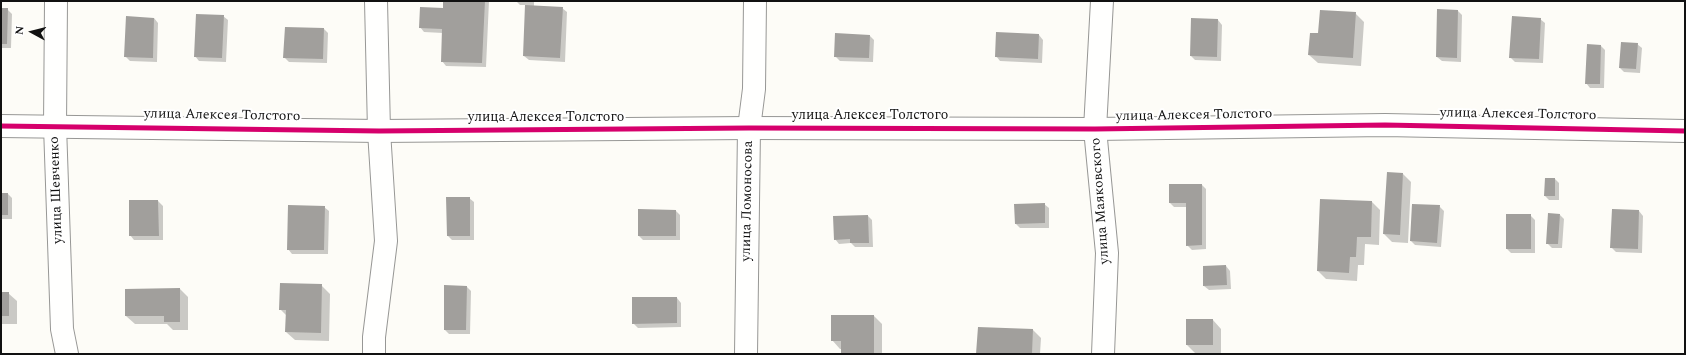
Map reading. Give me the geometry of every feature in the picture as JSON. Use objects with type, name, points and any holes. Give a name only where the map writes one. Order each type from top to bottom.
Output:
[{"type":"street","name":"улица Шевченко","points":[[56,1],[55,126],[62,329],[68,354]]},
{"type":"street","points":[[374,354],[374,337],[386,241],[379,131],[376,1]]},
{"type":"street","name":"улица Ломоносова","points":[[746,354],[749,128],[754,89],[755,1]]},
{"type":"street","name":"улица Маяковского","points":[[1102,1],[1095,129],[1107,252],[1103,354]]},
{"type":"street","name":"улица Алексея Толстого","points":[[1,126],[379,131],[749,128],[1095,129],[1385,125],[1685,131]]},
{"type":"building","points":[[443,1],[485,1],[482,63],[441,62],[442,29],[419,28],[420,7],[443,8]]},
{"type":"building","points":[[525,5],[563,7],[560,58],[523,56]]},
{"type":"building","points":[[1,8],[8,8],[7,44],[1,44]]},
{"type":"building","points":[[1437,9],[1458,10],[1457,58],[1436,57]]},
{"type":"building","points":[[1320,10],[1356,12],[1353,58],[1308,55],[1310,33],[1318,33]]},
{"type":"building","points":[[196,14],[224,15],[222,58],[194,57]]},
{"type":"building","points":[[126,16],[154,18],[153,58],[124,57]]},
{"type":"building","points":[[1512,16],[1541,18],[1539,59],[1509,58]]},
{"type":"building","points":[[1191,18],[1218,19],[1217,57],[1190,56]]},
{"type":"building","points":[[285,27],[324,28],[323,59],[283,58]]},
{"type":"building","points":[[996,32],[1039,34],[1038,59],[995,57]]},
{"type":"building","points":[[835,33],[870,35],[869,58],[834,57]]},
{"type":"building","points":[[1621,42],[1638,43],[1636,69],[1619,68]]},
{"type":"building","points":[[1587,44],[1601,45],[1600,84],[1585,84]]},
{"type":"building","points":[[1387,172],[1403,173],[1400,235],[1383,234]]},
{"type":"building","points":[[1545,178],[1555,178],[1555,196],[1544,196]]},
{"type":"building","points":[[1169,184],[1202,184],[1202,245],[1186,246],[1186,203],[1169,203]]},
{"type":"building","points":[[1,193],[8,193],[8,215],[1,215]]},
{"type":"building","points":[[446,197],[470,197],[470,236],[447,236]]},
{"type":"building","points":[[1320,199],[1372,201],[1371,237],[1357,237],[1356,257],[1350,257],[1349,273],[1317,271]]},
{"type":"building","points":[[129,200],[158,200],[159,236],[129,236]]},
{"type":"building","points":[[1045,203],[1045,223],[1015,224],[1014,204]]},
{"type":"building","points":[[1412,204],[1440,205],[1437,243],[1410,241]]},
{"type":"building","points":[[288,205],[325,206],[324,250],[287,250]]},
{"type":"building","points":[[638,209],[676,210],[676,236],[638,236]]},
{"type":"building","points":[[1612,209],[1639,210],[1638,249],[1610,248]]},
{"type":"building","points":[[1548,213],[1560,214],[1558,244],[1546,244]]},
{"type":"building","points":[[1506,214],[1531,214],[1531,249],[1506,249]]},
{"type":"building","points":[[868,215],[869,243],[850,243],[850,239],[834,240],[833,216]]},
{"type":"building","points":[[1226,265],[1227,285],[1203,286],[1203,266]]},
{"type":"building","points":[[280,283],[322,284],[321,333],[285,332],[286,310],[279,310]]},
{"type":"building","points":[[444,285],[467,286],[466,330],[444,330]]},
{"type":"building","points":[[180,288],[180,322],[164,322],[164,316],[125,316],[125,289]]},
{"type":"building","points":[[1,292],[9,292],[9,316],[1,316]]},
{"type":"building","points":[[632,297],[677,297],[677,323],[632,324]]},
{"type":"building","points":[[831,315],[874,315],[874,353],[841,353],[841,341],[831,341]]},
{"type":"building","points":[[1186,319],[1213,319],[1213,345],[1186,345]]},
{"type":"building","points":[[978,327],[1033,329],[1032,354],[976,354]]},
{"type":"cycle path","points":[[1,126],[379,131],[749,128],[1095,129],[1385,125],[1685,131]]}]
